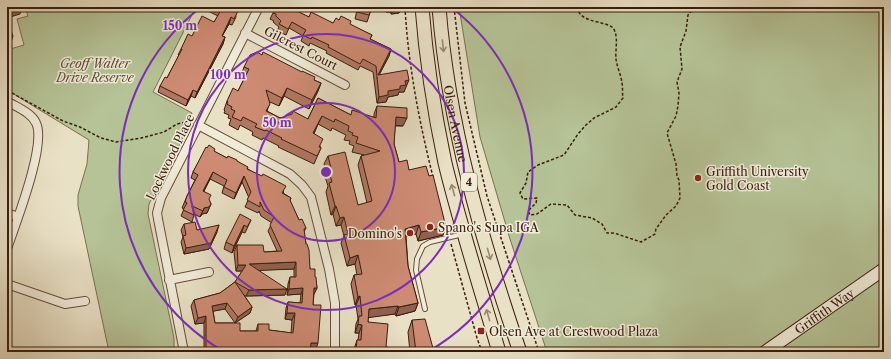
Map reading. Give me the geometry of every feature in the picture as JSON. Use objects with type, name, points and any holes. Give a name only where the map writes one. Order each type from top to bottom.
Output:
[{"type":"main road","name":"Olsen Avenue","points":[[422,7],[426,56],[433,101],[446,164],[499,352]]},
{"type":"main road","name":"Olsen Avenue","points":[[439,7],[449,89],[462,154],[504,306],[520,352]]},
{"type":"street","name":"Lockwood Place","points":[[184,352],[158,219],[158,206],[258,7]]},
{"type":"street","name":"Gilcrest Court","points":[[245,33],[345,84]]},
{"type":"street","points":[[7,101],[34,119],[39,135],[32,172],[7,250]]},
{"type":"street","points":[[198,125],[290,174],[302,185],[311,197],[329,268],[335,304],[335,352]]},
{"type":"street","points":[[7,213],[18,217]]},
{"type":"street","name":"Griffith Way","points":[[764,352],[884,269]]},
{"type":"street","points":[[169,280],[209,272]]},
{"type":"street","points":[[7,284],[65,304],[85,301]]},
{"type":"lane","points":[[425,309],[416,270],[417,259],[422,246],[430,242],[465,234]]},
{"type":"path","points":[[405,7],[413,82],[420,123],[434,180]]},
{"type":"path","points":[[454,7],[465,103],[487,196],[539,352]]},
{"type":"path","points":[[489,7],[492,9],[508,7]]},
{"type":"path","points":[[577,7],[586,18],[608,25],[613,29],[616,35],[616,60],[622,84],[623,98],[616,107],[594,118],[586,125],[564,155],[538,165],[528,172],[526,183],[520,193],[523,199],[537,198],[536,203],[528,211],[530,215],[537,214],[550,204],[567,205],[575,215],[592,218],[602,224],[607,232],[641,242],[654,234],[656,228],[666,215],[676,206],[680,198],[676,164],[667,133],[676,116],[680,93],[676,82],[682,69],[680,47],[686,31],[688,15],[695,7]]},
{"type":"path","points":[[7,91],[63,121],[80,127],[101,138],[116,142],[164,132],[177,124],[186,122],[198,125]]},
{"type":"path","points":[[449,238],[482,352]]},
{"type":"green space","name":"Geoff Walter Drive Reserve","points":[[25,7],[196,7],[153,92],[192,113],[186,132],[149,204],[148,214],[174,338],[174,352],[109,352],[78,206],[78,195],[87,164],[89,140],[7,90],[7,50],[24,45],[17,19],[28,16]]},
{"type":"green space","name":"Griffith University Gold Coast","points":[[459,7],[884,7],[884,352],[547,352],[510,239],[480,137]]},
{"type":"building","points":[[7,7],[22,7],[7,12]]},
{"type":"building","points":[[215,7],[236,7],[235,10],[238,11],[234,19],[231,17],[222,36],[225,37],[197,92],[193,90],[188,100],[160,86],[165,77],[167,78],[188,34],[192,36],[202,16],[214,22],[221,10]]},
{"type":"building","points":[[276,7],[294,7],[293,9],[309,17],[311,12],[333,23],[336,18],[339,20],[341,16],[351,21],[350,24],[372,35],[370,39],[391,49],[378,75],[407,70],[409,80],[405,81],[406,85],[400,86],[400,89],[388,91],[388,95],[379,97],[376,66],[363,59],[360,64],[328,47],[329,45],[312,37],[311,39],[303,35],[306,30],[292,22],[288,29],[279,24],[281,21],[276,14],[273,13]]},
{"type":"building","points":[[359,7],[372,7],[369,15],[357,12]]},
{"type":"building","points":[[7,12],[11,24],[9,25],[13,36],[7,38]]},
{"type":"building","points":[[257,52],[262,55],[263,52],[315,77],[314,80],[321,83],[312,100],[287,88],[282,98],[266,90],[270,104],[266,111],[280,118],[292,114],[293,111],[308,119],[318,98],[351,115],[352,110],[376,118],[377,106],[407,108],[407,118],[396,117],[394,144],[399,162],[407,160],[409,170],[426,166],[429,176],[433,175],[446,227],[421,232],[419,225],[405,229],[408,266],[418,303],[399,307],[369,309],[368,322],[388,324],[386,347],[388,347],[388,352],[364,352],[364,349],[356,349],[357,340],[361,340],[362,325],[358,324],[359,316],[362,316],[360,296],[358,297],[354,275],[362,274],[358,255],[350,258],[344,235],[348,234],[344,217],[340,218],[335,206],[329,183],[332,182],[328,169],[331,168],[328,156],[345,152],[358,205],[372,201],[361,156],[380,151],[356,143],[358,137],[352,135],[353,133],[348,131],[349,126],[335,119],[334,122],[322,116],[313,133],[323,139],[317,156],[281,139],[282,138],[266,130],[265,131],[255,127],[257,124],[243,117],[241,121],[232,117],[235,111],[227,104],[227,101],[233,88],[238,91],[249,69],[244,67],[250,55]]},
{"type":"building","points":[[209,145],[215,149],[214,151],[227,158],[228,156],[237,160],[248,167],[247,169],[262,176],[263,174],[286,186],[282,193],[291,198],[290,200],[299,220],[302,219],[306,228],[304,229],[306,244],[309,250],[310,269],[315,269],[317,288],[314,288],[313,305],[321,305],[318,343],[311,343],[310,352],[269,350],[269,352],[206,352],[206,316],[198,318],[194,300],[220,293],[235,282],[246,265],[238,265],[237,245],[263,245],[264,252],[282,251],[270,225],[274,217],[264,210],[260,202],[260,207],[247,200],[251,192],[244,176],[236,193],[224,187],[227,180],[213,172],[203,191],[211,195],[209,199],[211,204],[209,207],[204,208],[203,211],[192,206],[194,215],[183,210],[187,203],[185,202],[187,196],[198,175],[193,172],[206,147],[207,148]],"holes":[[[296,262],[296,277],[290,277],[289,289],[303,288],[302,303],[288,302],[287,313],[295,313],[293,333],[269,330],[269,324],[258,324],[258,331],[240,331],[240,323],[215,323],[212,306],[227,303],[238,317],[252,307],[235,282],[249,290],[287,289],[249,264]]]},
{"type":"building","points":[[240,214],[251,220],[247,227],[244,225],[234,246],[226,242]]},
{"type":"building","points":[[195,222],[197,230],[219,225],[211,243],[186,248],[183,236],[186,235],[184,224]]},
{"type":"building","points":[[425,319],[434,352],[416,352],[412,320]]},
{"type":"place","name":"Griffith University Gold Coast","points":[[698,178]]},
{"type":"place","name":"Spano's Supa IGA","points":[[430,227]]},
{"type":"place","name":"Domino's","points":[[410,233]]},
{"type":"place","name":"Olsen Ave at Crestwood Plaza","points":[[481,331]]}]
